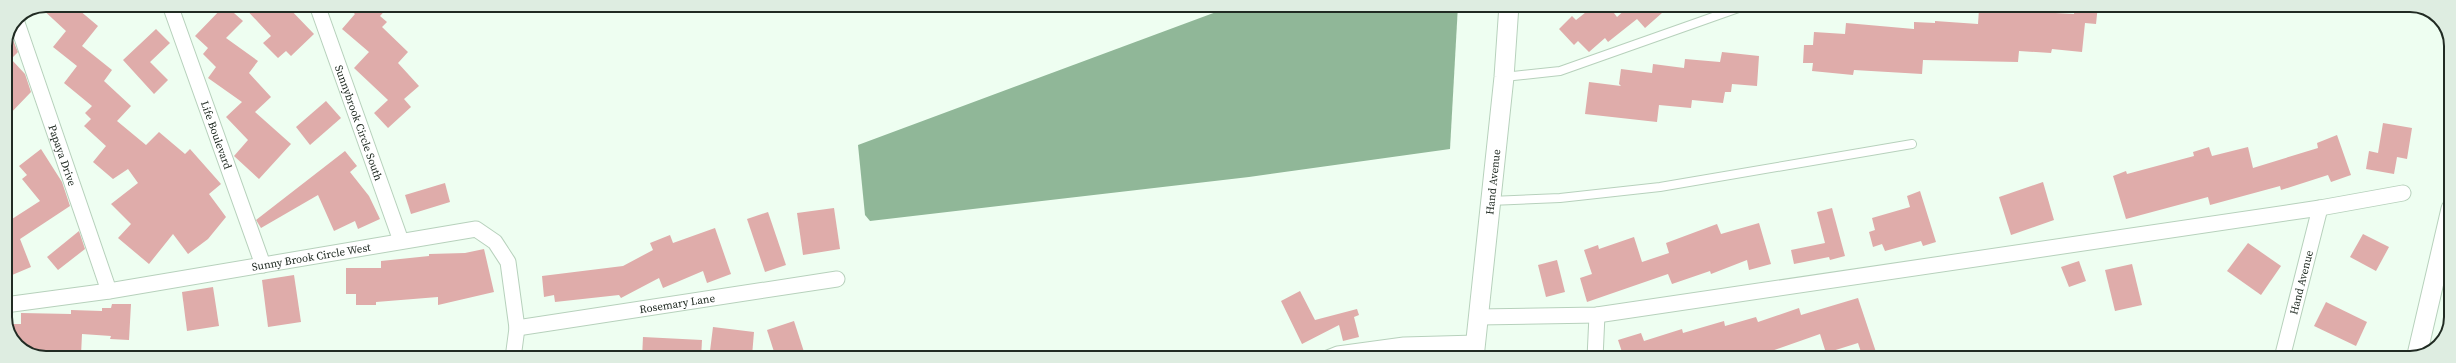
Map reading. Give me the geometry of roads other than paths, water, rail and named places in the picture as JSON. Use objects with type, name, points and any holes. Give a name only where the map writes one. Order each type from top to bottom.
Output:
[{"type":"street","name":"Life Boulevard","points":[[173,12],[263,265]]},
{"type":"street","name":"Sunnybrook Circle South","points":[[319,12],[401,241]]},
{"type":"street","name":"Hand Avenue","points":[[1475,350],[1504,77],[1509,12]]},
{"type":"street","name":"Papaya Drive","points":[[18,27],[109,291]]},
{"type":"street","points":[[1478,317],[1597,315],[2320,208],[2403,193]]},
{"type":"street","name":"Hand Avenue","points":[[2284,351],[2320,208]]},
{"type":"street","name":"Sunny Brook Circle West","points":[[12,303],[109,291],[476,229],[495,242],[508,262],[517,328],[514,351]]},
{"type":"street","points":[[2418,350],[2444,239]]},
{"type":"street","name":"Rosemary Lane","points":[[517,328],[837,279]]},
{"type":"street","points":[[1595,351],[1597,315]]},
{"type":"street","points":[[1360,351],[1404,345],[1475,350]]},
{"type":"lane","points":[[1504,77],[1560,71],[1726,12]]},
{"type":"lane","points":[[1490,201],[1560,198],[1660,187],[1912,144]]}]
